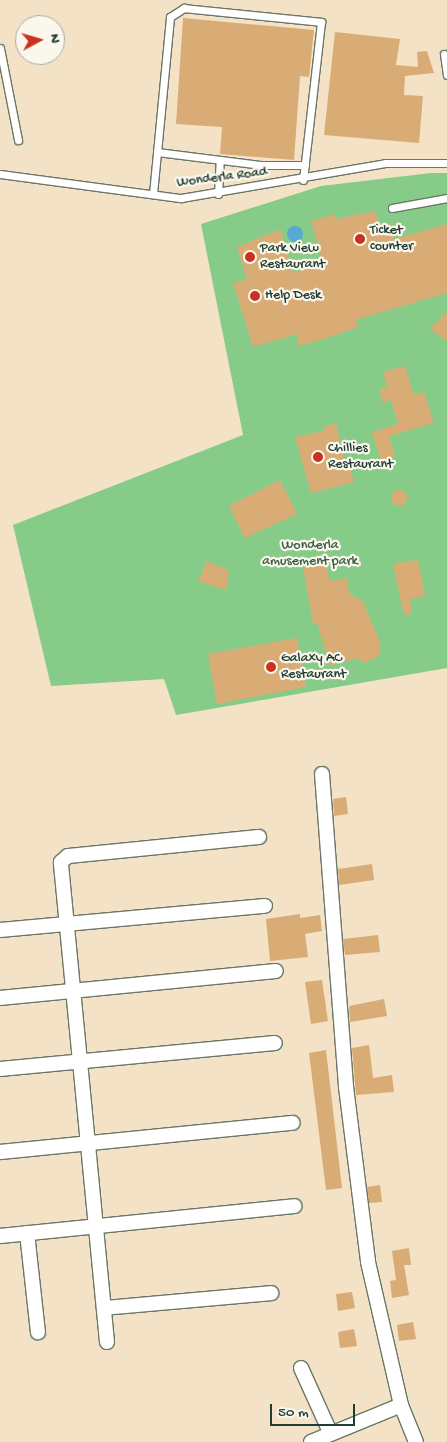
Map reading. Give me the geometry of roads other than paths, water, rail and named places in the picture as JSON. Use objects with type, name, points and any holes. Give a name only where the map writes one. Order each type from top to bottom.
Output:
[{"type":"street","points":[[322,774],[346,1087],[371,1281],[400,1405],[416,1442]]},
{"type":"street","points":[[107,1342],[89,1143],[66,924],[62,862],[68,856],[258,837]]},
{"type":"street","points":[[0,930],[265,906]]},
{"type":"street","points":[[0,998],[276,972]]},
{"type":"street","points":[[0,1069],[275,1043]]},
{"type":"street","points":[[0,1152],[292,1122]]},
{"type":"street","points":[[0,1236],[294,1206]]},
{"type":"street","points":[[27,1233],[38,1332]]},
{"type":"street","points":[[104,1308],[271,1293]]},
{"type":"street","points":[[301,1368],[331,1434]]},
{"type":"street","points":[[311,1442],[400,1405]]},
{"type":"lane","points":[[152,194],[170,17],[184,8],[322,22],[303,180]]},
{"type":"lane","points":[[0,48],[18,140]]},
{"type":"lane","points":[[444,54],[447,75]]},
{"type":"lane","points":[[157,152],[220,160],[305,164]]},
{"type":"lane","points":[[218,194],[220,160]]},
{"type":"lane","name":"Wonderla Road","points":[[0,174],[181,198],[303,180],[385,163],[447,164]]},
{"type":"lane","points":[[392,208],[447,198]]},
{"type":"water","points":[[295,226],[301,228],[303,234],[301,240],[295,242],[289,240],[287,234],[289,228]]},
{"type":"place","name":"Ticket counter","points":[[360,239]]},
{"type":"place","name":"Park View Restaurant","points":[[250,257]]},
{"type":"place","name":"Help Desk","points":[[255,296]]},
{"type":"place","name":"Chillies Restaurant","points":[[318,457]]},
{"type":"place","name":"Galaxy AC Restaurant","points":[[271,667]]},
{"type":"park label","name":"Wonderla amusement park","points":[[310,554]]}]
